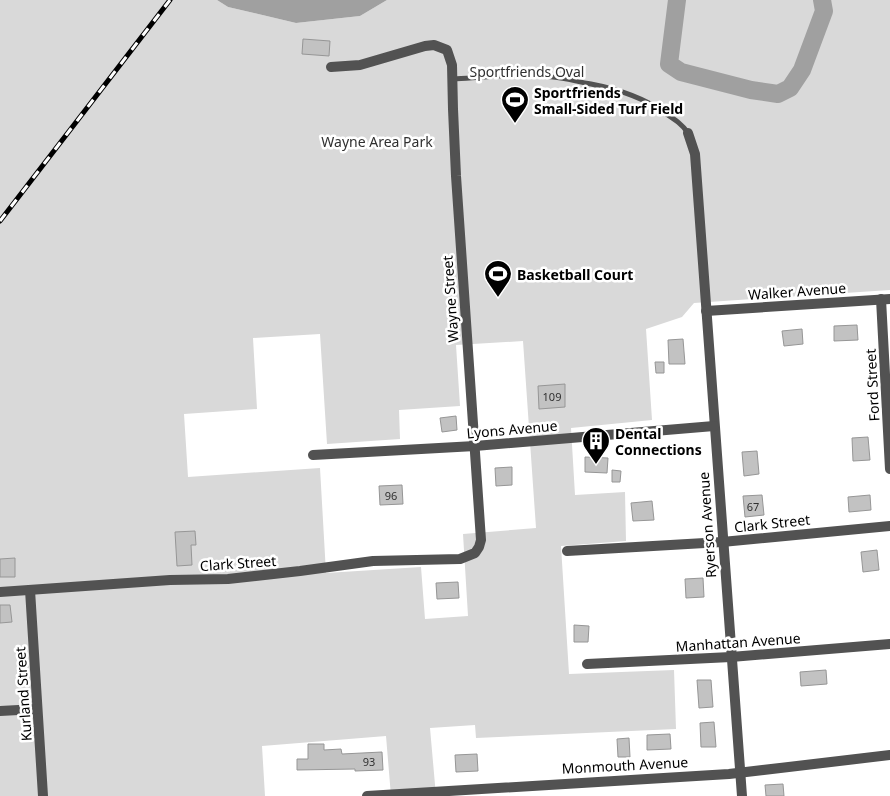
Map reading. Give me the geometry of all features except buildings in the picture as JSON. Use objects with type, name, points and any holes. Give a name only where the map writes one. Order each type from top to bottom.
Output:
[{"type":"street","name":"Wayne Street","points":[[331,68],[360,65],[434,44],[441,46],[449,54],[453,79],[452,109],[456,176],[481,540],[475,553]]},
{"type":"street","name":"Ryerson Avenue","points":[[688,133],[695,154],[742,796]]},
{"type":"street","name":"Walker Avenue","points":[[706,311],[885,299]]},
{"type":"street","name":"Ford Street","points":[[885,299],[890,470]]},
{"type":"street","name":"Lyons Avenue","points":[[312,455],[475,446],[714,426]]},
{"type":"street","name":"Clark Street","points":[[567,551],[722,542],[890,526]]},
{"type":"street","name":"Clark Street","points":[[0,592],[170,580],[228,579],[373,561],[460,560],[475,553]]},
{"type":"street","name":"Kurland Street","points":[[30,590],[43,796]]},
{"type":"street","name":"Manhattan Avenue","points":[[587,664],[731,658],[890,644]]},
{"type":"street","points":[[0,711],[37,708]]},
{"type":"street","name":"Monmouth Avenue","points":[[367,796],[499,791],[740,772],[887,756]]},
{"type":"lane","points":[[453,79],[532,75],[555,77],[605,87],[638,97],[683,126],[688,133]]},
{"type":"green space","points":[[0,0],[217,0],[228,7],[296,23],[360,16],[387,0],[890,0],[890,290],[694,303],[682,317],[646,329],[652,420],[571,428],[575,495],[625,492],[626,541],[561,546],[569,674],[674,670],[676,729],[476,738],[475,725],[430,728],[436,796],[391,796],[386,736],[262,746],[265,796],[0,796]],"holes":[[[320,334],[327,444],[400,439],[399,410],[460,406],[456,345],[523,341],[536,528],[463,534],[468,616],[425,619],[421,567],[326,573],[320,468],[188,477],[184,414],[257,409],[253,338]]]},
{"type":"shaded area","points":[[217,0],[387,0],[360,16],[296,23],[228,7]]},
{"type":"waterway","points":[[677,0],[669,64],[681,72],[751,90],[778,94],[790,88],[802,70],[824,11],[822,0]]},
{"type":"railway","points":[[0,221],[170,0]]},
{"type":"place","name":"Sportfriends Small-Sided Turf Field","points":[[515,124]]},
{"type":"place","name":"Basketball Court","points":[[498,298]]},
{"type":"place","name":"Dental Connections","points":[[596,465]]},
{"type":"park label","name":"Sportfriends Oval","points":[[527,71]]},
{"type":"park label","name":"Wayne Area Park","points":[[377,141]]}]
